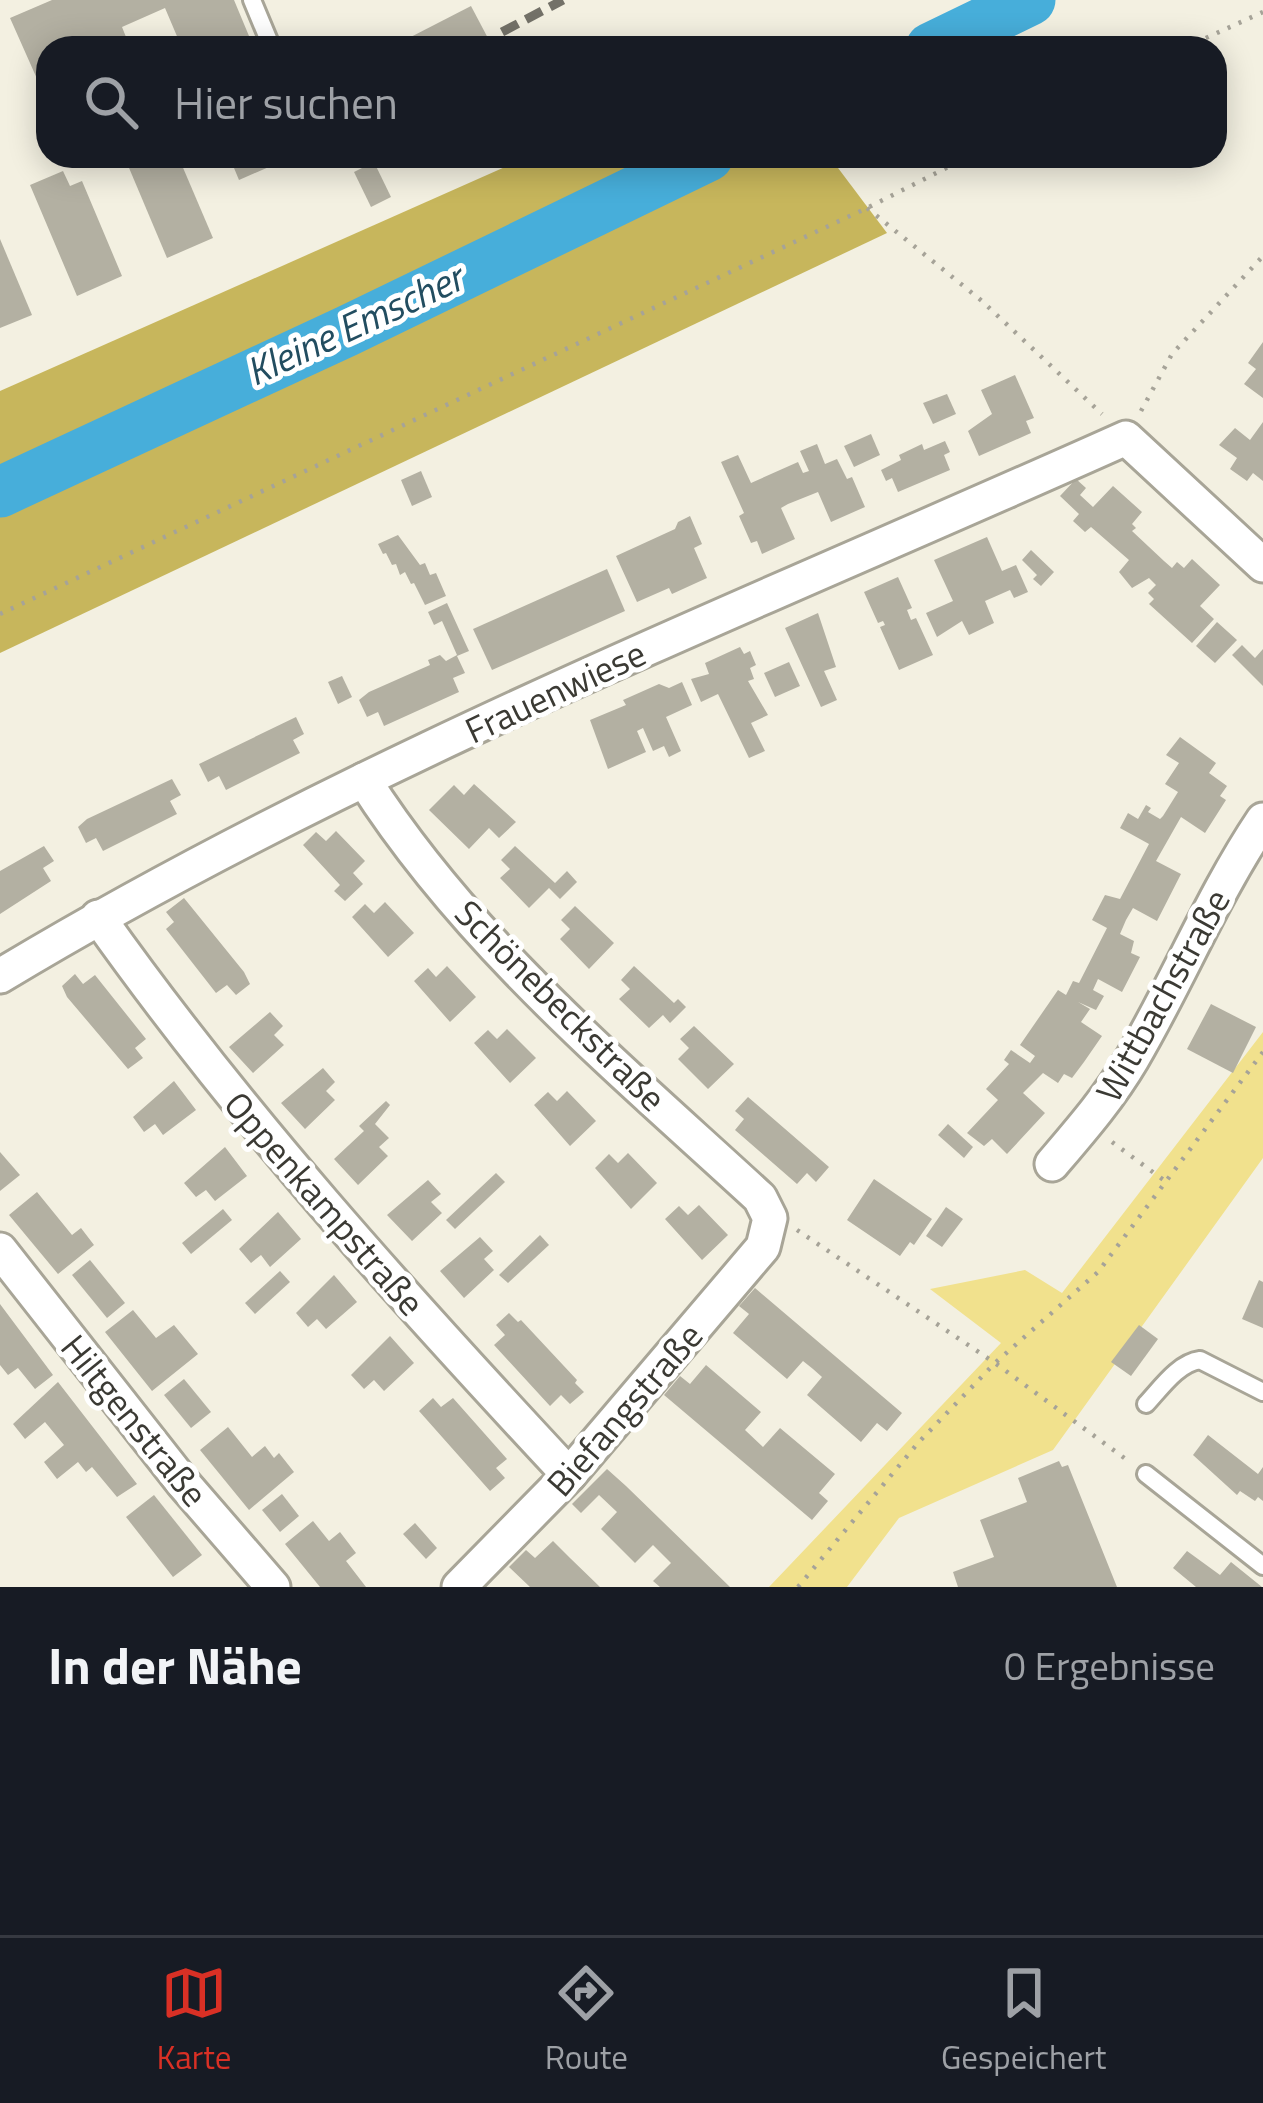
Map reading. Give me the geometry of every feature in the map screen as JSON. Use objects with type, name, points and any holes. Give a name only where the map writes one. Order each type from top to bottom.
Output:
[{"type":"street","points":[[1126,438],[1263,565]]},
{"type":"street","name":"Frauenwiese","points":[[0,976],[98,917],[550,690],[1126,438]]},
{"type":"street","name":"Schönebeckstraße","points":[[364,780],[395,829],[481,930],[578,1030],[760,1198],[770,1218]]},
{"type":"street","name":"Wittbachstraße","points":[[1052,1164],[1087,1124],[1131,1060],[1238,857],[1263,820]]},
{"type":"street","name":"Oppenkampstraße","points":[[98,917],[167,1015],[284,1158],[440,1337],[569,1475]]},
{"type":"street","name":"Biefangstraße","points":[[459,1587],[569,1475],[763,1247],[770,1218]]},
{"type":"street","name":"Hiltgenstraße","points":[[0,1250],[183,1483],[273,1587]]},
{"type":"lane","points":[[252,0],[267,36]]},
{"type":"lane","points":[[1146,1404],[1190,1361],[1200,1360],[1263,1391]]},
{"type":"lane","points":[[1146,1474],[1263,1566]]},
{"type":"path","points":[[1210,36],[1263,12]]},
{"type":"path","points":[[0,614],[946,168]]},
{"type":"path","points":[[867,208],[982,301],[1126,438],[1172,354],[1263,256]]},
{"type":"path","points":[[798,1587],[918,1443],[995,1363],[1098,1272],[1263,1052]]},
{"type":"path","points":[[1087,1124],[1165,1181]]},
{"type":"path","points":[[770,1218],[801,1232],[995,1363],[1146,1474]]},
{"type":"shaded area","points":[[503,168],[838,168],[887,233],[0,653],[0,391]]},
{"type":"shaded area","points":[[1263,1032],[1263,1158],[1053,1450],[899,1518],[847,1587],[769,1587],[1001,1343],[930,1289],[1025,1270],[1062,1293]]},
{"type":"building","points":[[52,0],[234,0],[249,36],[177,36],[165,8],[122,27],[126,36],[36,36],[36,76],[10,18]]},
{"type":"building","points":[[471,6],[487,36],[413,36]]},
{"type":"building","points":[[129,168],[183,168],[213,238],[167,258]]},
{"type":"building","points":[[234,168],[266,168],[239,180]]},
{"type":"building","points":[[377,168],[391,197],[371,207],[354,172]]},
{"type":"building","points":[[63,171],[70,186],[82,181],[122,276],[77,296],[30,185]]},
{"type":"building","points":[[0,239],[32,315],[0,328]]},
{"type":"building","points":[[1263,342],[1263,398],[1244,384],[1256,369],[1248,363]]},
{"type":"building","points":[[1015,375],[1034,418],[1026,421],[1031,433],[979,456],[968,431],[992,414],[981,390]]},
{"type":"building","points":[[947,394],[956,414],[933,424],[923,403]]},
{"type":"building","points":[[1263,422],[1263,481],[1253,473],[1247,481],[1230,469],[1237,458],[1219,445],[1235,428],[1250,440]]},
{"type":"building","points":[[871,434],[880,455],[854,467],[844,446]]},
{"type":"building","points":[[945,441],[950,470],[898,492],[892,478],[886,481],[881,470],[901,460],[899,455],[922,444],[924,450]]},
{"type":"building","points":[[817,444],[825,464],[837,459],[847,479],[852,477],[865,507],[831,522],[818,492],[788,504],[781,508],[795,539],[762,554],[757,541],[751,543],[739,516],[744,513],[721,462],[738,455],[751,483],[798,462],[803,473],[809,471],[800,451]]},
{"type":"building","points":[[421,471],[432,497],[412,506],[401,480]]},
{"type":"building","points":[[1076,479],[1086,488],[1080,495],[1093,507],[1113,486],[1142,512],[1132,531],[1164,561],[1172,568],[1177,562],[1184,568],[1192,559],[1220,585],[1200,606],[1214,619],[1192,643],[1149,604],[1154,599],[1148,593],[1156,585],[1149,578],[1132,588],[1119,572],[1129,560],[1091,527],[1085,532],[1073,521],[1079,514],[1060,496]]},
{"type":"building","points":[[690,516],[702,544],[694,548],[707,578],[672,594],[669,588],[637,602],[616,556],[675,529]]},
{"type":"building","points":[[398,535],[430,575],[436,573],[446,596],[425,605],[405,572],[400,575],[396,564],[383,554],[378,544]]},
{"type":"building","points":[[987,537],[1002,571],[1016,565],[1028,592],[1014,598],[1010,590],[985,601],[994,623],[969,635],[962,621],[937,637],[926,613],[953,601],[934,560]]},
{"type":"building","points":[[1031,550],[1054,572],[1041,586],[1022,560]]},
{"type":"building","points":[[607,569],[625,611],[492,670],[473,629]]},
{"type":"building","points":[[898,577],[912,608],[907,610],[911,620],[916,618],[933,655],[899,670],[880,627],[885,625],[878,623],[864,592]]},
{"type":"building","points":[[447,603],[469,651],[457,656],[465,673],[453,678],[459,692],[384,726],[378,712],[367,717],[359,700],[369,692],[430,665],[428,660],[440,655],[446,661],[457,655],[442,621],[434,625],[428,612]]},
{"type":"building","points":[[818,613],[836,667],[824,671],[837,700],[821,707],[785,628]]},
{"type":"building","points":[[1217,622],[1237,640],[1215,663],[1196,646]]},
{"type":"building","points":[[1242,645],[1255,658],[1263,649],[1263,686],[1232,655]]},
{"type":"building","points":[[740,647],[744,654],[750,651],[756,665],[750,668],[754,679],[748,681],[768,715],[751,723],[765,751],[749,758],[718,694],[701,702],[691,679],[709,674],[705,663]]},
{"type":"building","points":[[789,662],[800,686],[775,697],[764,673]]},
{"type":"building","points":[[342,676],[352,697],[338,704],[328,682]]},
{"type":"building","points":[[682,682],[692,705],[666,717],[681,751],[669,757],[664,746],[653,751],[643,728],[637,731],[646,752],[608,769],[590,720],[659,684],[669,688]]},
{"type":"building","points":[[296,717],[304,734],[293,740],[300,753],[226,790],[219,776],[208,782],[199,764]]},
{"type":"building","points":[[1180,737],[1216,763],[1209,773],[1227,786],[1220,796],[1226,800],[1205,833],[1181,817],[1156,861],[1181,874],[1157,921],[1133,908],[1126,920],[1120,934],[1134,941],[1131,953],[1140,957],[1122,992],[1098,979],[1093,990],[1104,996],[1096,1010],[1078,1002],[1090,1009],[1081,1022],[1102,1036],[1084,1062],[1072,1078],[1064,1074],[1058,1083],[1043,1073],[1023,1093],[1045,1113],[1007,1154],[992,1139],[984,1146],[967,1133],[998,1100],[986,1089],[1009,1064],[1004,1060],[1011,1050],[1030,1063],[1035,1056],[1020,1045],[1058,990],[1066,995],[1073,981],[1079,983],[1107,928],[1092,920],[1105,895],[1120,899],[1149,844],[1120,828],[1128,813],[1138,819],[1146,805],[1151,808],[1148,812],[1160,819],[1163,816],[1178,792],[1165,784],[1179,763],[1166,755]]},
{"type":"building","points":[[172,779],[181,795],[170,801],[177,814],[103,851],[96,838],[86,843],[78,827],[87,819]]},
{"type":"building","points":[[474,784],[516,822],[499,838],[489,828],[469,849],[429,810],[454,785],[464,795]]},
{"type":"building","points":[[336,831],[365,861],[353,873],[363,884],[345,901],[334,891],[340,885],[303,845],[316,832],[326,841]]},
{"type":"building","points":[[44,846],[54,861],[43,868],[51,881],[0,914],[0,871]]},
{"type":"building","points":[[515,846],[555,883],[567,871],[577,882],[560,899],[549,888],[529,908],[500,878],[510,869],[501,860]]},
{"type":"building","points":[[184,898],[244,972],[250,984],[236,995],[227,985],[216,993],[166,929],[174,922],[166,912]]},
{"type":"building","points":[[385,902],[414,933],[388,957],[352,917],[365,904],[374,913]]},
{"type":"building","points":[[575,906],[614,943],[589,969],[560,939],[570,929],[561,920]]},
{"type":"building","points":[[447,966],[476,997],[450,1022],[414,981],[428,968],[436,977]]},
{"type":"building","points":[[634,966],[674,1003],[678,999],[686,1007],[670,1023],[663,1015],[649,1028],[619,999],[630,989],[621,980]]},
{"type":"building","points":[[75,974],[83,984],[95,975],[146,1039],[135,1048],[143,1058],[128,1069],[67,997],[62,986]]},
{"type":"building","points":[[1211,1004],[1256,1027],[1233,1073],[1187,1049]]},
{"type":"building","points":[[270,1012],[283,1026],[274,1035],[284,1045],[253,1073],[229,1047]]},
{"type":"building","points":[[694,1026],[734,1064],[708,1089],[678,1059],[689,1048],[680,1039]]},
{"type":"building","points":[[507,1029],[536,1058],[510,1083],[474,1043],[488,1030],[497,1039]]},
{"type":"building","points":[[323,1068],[335,1082],[326,1091],[335,1100],[305,1129],[281,1103]]},
{"type":"building","points":[[174,1081],[196,1110],[163,1135],[155,1124],[144,1132],[133,1117]]},
{"type":"building","points":[[567,1091],[596,1121],[570,1146],[534,1105],[548,1092],[557,1101]]},
{"type":"building","points":[[748,1097],[829,1167],[816,1182],[807,1173],[797,1184],[735,1130],[744,1119],[735,1111]]},
{"type":"building","points":[[386,1101],[390,1105],[375,1124],[389,1138],[379,1147],[388,1156],[358,1185],[334,1159],[364,1131],[359,1126]]},
{"type":"building","points":[[948,1124],[973,1147],[964,1158],[938,1135]]},
{"type":"building","points":[[225,1147],[247,1176],[215,1201],[206,1190],[196,1197],[184,1183]]},
{"type":"building","points":[[0,1152],[20,1175],[0,1191]]},
{"type":"building","points":[[628,1153],[657,1183],[631,1209],[595,1168],[609,1154],[618,1163]]},
{"type":"building","points":[[496,1173],[505,1182],[455,1229],[446,1220]]},
{"type":"building","points":[[874,1179],[932,1219],[900,1256],[847,1220]]},
{"type":"building","points":[[428,1180],[441,1194],[431,1202],[442,1213],[412,1241],[387,1215]]},
{"type":"building","points":[[37,1192],[72,1235],[81,1228],[94,1245],[58,1274],[9,1215]]},
{"type":"building","points":[[699,1205],[728,1235],[702,1260],[665,1219],[679,1206],[688,1215]]},
{"type":"building","points":[[946,1207],[963,1219],[942,1247],[926,1236]]},
{"type":"building","points":[[223,1209],[232,1220],[191,1254],[182,1243]]},
{"type":"building","points":[[278,1212],[301,1239],[270,1267],[261,1255],[251,1263],[239,1249]]},
{"type":"building","points":[[540,1235],[549,1245],[508,1283],[499,1275]]},
{"type":"building","points":[[480,1237],[493,1251],[484,1259],[494,1270],[464,1298],[440,1271]]},
{"type":"building","points":[[90,1260],[125,1303],[107,1318],[72,1275]]},
{"type":"building","points":[[280,1271],[290,1282],[255,1314],[245,1303]]},
{"type":"building","points":[[334,1275],[357,1302],[326,1329],[317,1319],[308,1327],[296,1313]]},
{"type":"building","points":[[1259,1280],[1263,1282],[1263,1328],[1242,1319]]},
{"type":"building","points":[[755,1288],[902,1413],[887,1431],[877,1423],[861,1442],[807,1395],[822,1377],[813,1369],[803,1361],[787,1379],[733,1333],[749,1314],[739,1306]]},
{"type":"building","points":[[0,1304],[53,1375],[35,1389],[18,1368],[8,1375],[0,1365]]},
{"type":"building","points":[[133,1310],[156,1338],[174,1325],[198,1354],[152,1391],[105,1332]]},
{"type":"building","points":[[509,1313],[577,1380],[584,1392],[570,1404],[561,1395],[550,1406],[494,1345],[505,1335],[496,1325]]},
{"type":"building","points":[[1139,1325],[1158,1339],[1131,1376],[1111,1362]]},
{"type":"building","points":[[390,1336],[414,1363],[384,1391],[374,1380],[364,1389],[351,1375]]},
{"type":"building","points":[[706,1365],[761,1412],[745,1430],[763,1447],[780,1428],[835,1474],[819,1493],[828,1501],[812,1520],[664,1395],[680,1376],[690,1384]]},
{"type":"building","points":[[184,1379],[211,1412],[191,1428],[164,1395]]},
{"type":"building","points":[[58,1382],[137,1484],[117,1497],[92,1467],[86,1472],[78,1462],[57,1479],[44,1462],[64,1445],[45,1422],[25,1439],[13,1424]]},
{"type":"building","points":[[433,1398],[441,1407],[453,1398],[507,1459],[496,1468],[505,1478],[490,1491],[419,1411]]},
{"type":"building","points":[[228,1427],[252,1457],[265,1446],[274,1458],[279,1453],[294,1472],[249,1510],[200,1450]]},
{"type":"building","points":[[1208,1435],[1258,1474],[1263,1467],[1263,1501],[1240,1491],[1237,1495],[1193,1455]]},
{"type":"building","points":[[1059,1461],[1062,1467],[1068,1465],[1117,1587],[958,1587],[953,1572],[994,1557],[980,1520],[1027,1502],[1018,1478]]},
{"type":"building","points":[[607,1469],[730,1587],[660,1587],[653,1581],[671,1563],[653,1545],[635,1563],[601,1529],[617,1512],[599,1495],[581,1513],[572,1504]]},
{"type":"building","points":[[282,1494],[299,1516],[280,1532],[262,1510]]},
{"type":"building","points":[[154,1495],[202,1555],[173,1577],[126,1517]]},
{"type":"building","points":[[313,1521],[329,1541],[340,1532],[356,1553],[346,1561],[366,1587],[320,1587],[285,1544]]},
{"type":"building","points":[[415,1523],[437,1548],[426,1559],[403,1534]]},
{"type":"building","points":[[553,1541],[600,1587],[530,1587],[509,1567],[526,1550],[535,1558]]},
{"type":"building","points":[[1187,1551],[1220,1575],[1231,1562],[1262,1587],[1196,1587],[1173,1568]]},
{"type":"waterway","name":"Kleine Emscher","points":[[956,36],[1030,0]]},
{"type":"waterway","name":"Kleine Emscher","points":[[0,492],[683,168]]},
{"type":"railway","points":[[502,32],[563,0]]}]
